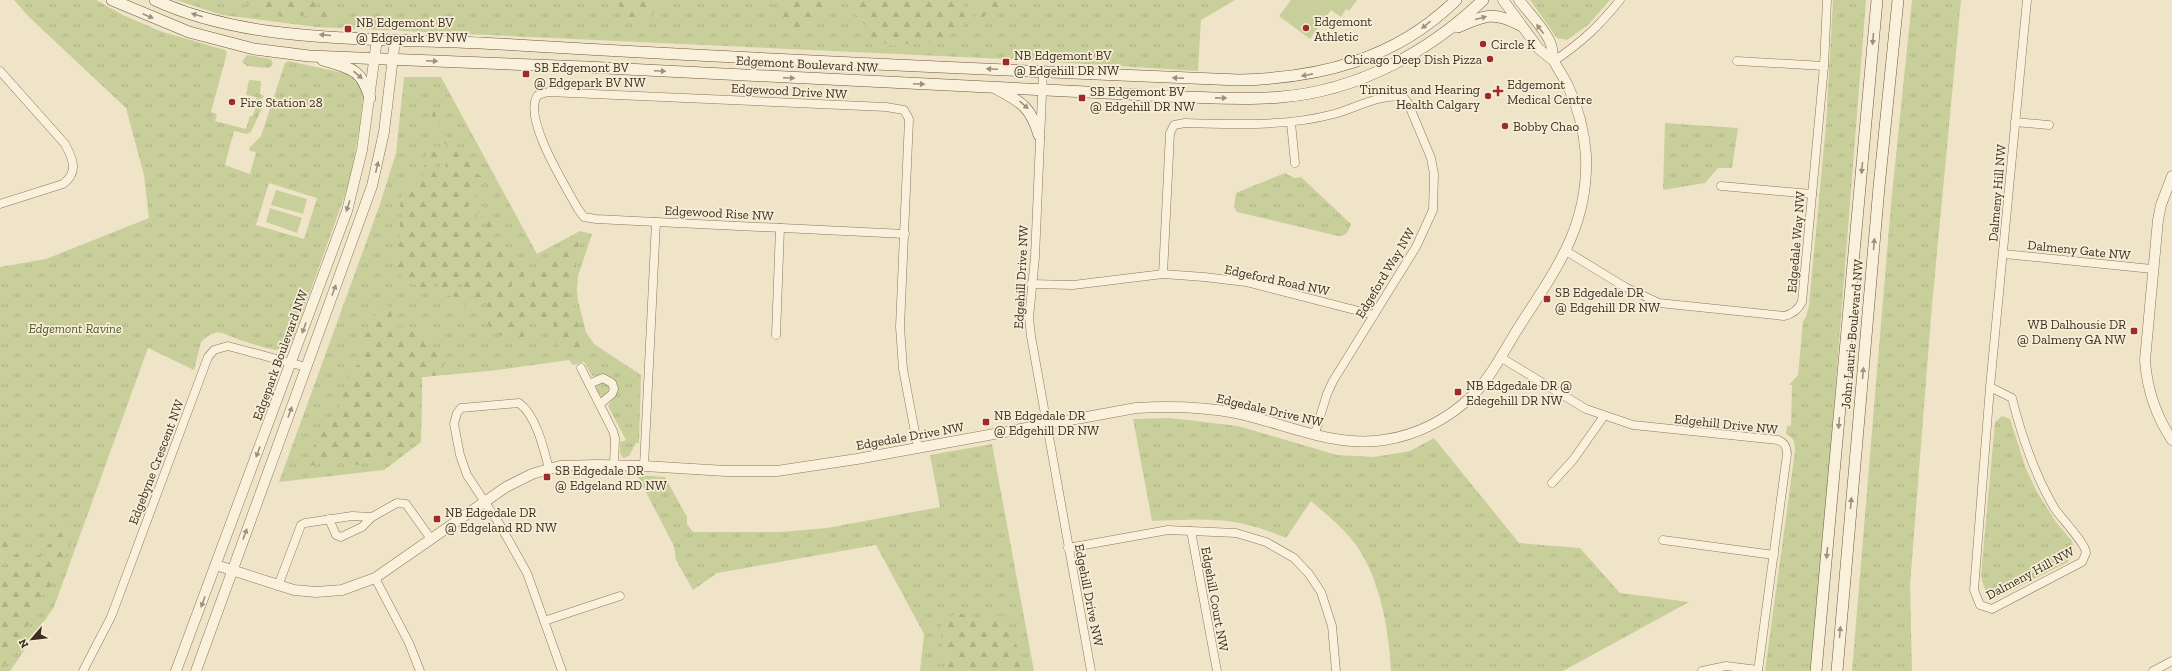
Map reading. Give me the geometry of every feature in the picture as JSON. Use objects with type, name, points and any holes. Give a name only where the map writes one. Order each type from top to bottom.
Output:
[{"type":"main road","name":"Edgemont Boulevard NW","points":[[112,0],[189,32],[254,49],[309,56],[1042,89],[1187,97],[1262,99],[1303,94],[1343,84],[1379,70],[1445,32],[1483,0]]},
{"type":"main road","name":"Edgemont Boulevard NW","points":[[155,0],[193,14],[238,27],[378,39],[481,42],[724,57],[1239,80],[1277,79],[1309,75],[1345,66],[1391,47],[1422,29],[1456,0]]},
{"type":"main road","name":"John Laurie Boulevard NW","points":[[1816,671],[1877,0]]},
{"type":"main road","name":"John Laurie Boulevard NW","points":[[1837,671],[1879,187],[1898,0]]},
{"type":"main road","points":[[1445,32],[1474,20],[1490,16],[1506,17],[1520,25]]},
{"type":"main road","points":[[309,56],[350,68],[359,74],[366,86],[370,98]]},
{"type":"main road","points":[[995,87],[1017,100],[1029,110],[1039,135]]},
{"type":"street","name":"Edgedale Drive NW","points":[[1503,0],[1539,49],[1554,61]]},
{"type":"street","name":"Edgedale Drive NW","points":[[216,565],[294,590],[327,592],[350,588],[375,578],[517,481],[549,468],[560,466],[644,466],[726,471],[777,471],[918,448],[1136,408],[1187,407],[1236,413],[1338,440],[1359,442],[1383,440],[1408,435],[1433,425],[1453,412],[1472,396],[1489,377],[1566,251],[1577,225],[1584,193],[1586,154],[1581,121],[1574,100],[1554,61],[1550,42],[1519,0]]},
{"type":"street","points":[[1554,61],[1592,33],[1620,0]]},
{"type":"street","name":"Edgedale Way NW","points":[[1566,251],[1625,287],[1659,303],[1784,316],[1790,315],[1800,308],[1802,302],[1824,66],[1827,0]]},
{"type":"street","name":"Dalmeny Hill NW","points":[[1990,388],[2012,398],[2030,461],[2044,490],[2066,524],[2083,543],[2086,549],[2082,562],[1992,609],[1980,605],[1974,590],[1990,388],[2004,254],[2027,0]]},
{"type":"street","name":"Edgepark Boulevard NW","points":[[176,671],[291,363],[354,188],[362,150],[378,39]]},
{"type":"street","points":[[196,671],[372,186],[384,132],[395,40]]},
{"type":"street","points":[[1737,61],[1824,66]]},
{"type":"street","points":[[0,71],[65,144],[72,155],[74,164],[70,178],[63,184],[0,204]]},
{"type":"street","name":"Edgehill Drive NW","points":[[1043,71],[1034,257],[1031,284],[1031,336],[1091,671]]},
{"type":"street","name":"Edgewood Drive NW","points":[[656,222],[589,219],[580,213],[542,138],[534,108],[538,95],[548,92],[886,107],[904,110],[909,119],[901,304],[901,349],[918,448]]},
{"type":"street","name":"Edgeford Way NW","points":[[1163,274],[1170,133],[1174,125],[1185,123],[1260,124],[1291,122],[1348,110],[1394,95],[1404,98],[1408,103],[1426,145],[1434,174],[1433,210],[1416,247],[1333,381],[1327,394],[1315,433]]},
{"type":"street","points":[[1291,122],[1295,163]]},
{"type":"street","points":[[2015,122],[2049,125]]},
{"type":"street","points":[[2172,176],[2161,205],[2152,269],[2145,349],[2146,372],[2154,406],[2172,440]]},
{"type":"street","points":[[1721,186],[1812,194]]},
{"type":"street","name":"Edgewood Rise NW","points":[[644,466],[656,222],[905,234]]},
{"type":"street","points":[[776,335],[780,228]]},
{"type":"street","name":"Dalmeny Gate NW","points":[[2004,254],[2152,269]]},
{"type":"street","name":"Edgeford Road NW","points":[[1031,284],[1073,286],[1163,274],[1246,282],[1374,315]]},
{"type":"street","name":"Edgebyne Crescent NW","points":[[84,671],[111,617],[208,357],[214,350],[228,346],[306,367]]},
{"type":"street","name":"Edgehill Drive NW","points":[[1500,357],[1586,409],[1633,425],[1778,440],[1783,442],[1787,454],[1758,670]]},
{"type":"street","points":[[581,368],[616,438],[614,466]]},
{"type":"street","points":[[589,384],[603,378],[612,383],[614,389],[612,394],[600,404]]},
{"type":"street","points":[[549,468],[544,447],[534,424],[525,408],[519,403],[461,408],[457,413],[454,424],[460,455],[467,475],[484,503],[500,525],[523,566],[562,671]]},
{"type":"street","points":[[1552,483],[1572,460],[1604,416]]},
{"type":"street","points":[[329,519],[336,535],[341,537],[362,527],[372,517],[397,502],[404,502],[431,539]]},
{"type":"street","points":[[278,586],[302,524],[352,516],[372,517]]},
{"type":"street","points":[[1068,548],[1168,530],[1236,534],[1256,538],[1285,552],[1302,566],[1315,583],[1327,608],[1332,626],[1336,671]]},
{"type":"street","name":"Edgehill Court NW","points":[[1191,531],[1217,671]]},
{"type":"street","points":[[1663,540],[1774,555]]},
{"type":"street","points":[[375,578],[406,638],[420,671]]},
{"type":"street","points":[[544,621],[620,596]]},
{"type":"street","points":[[2153,671],[2172,661]]},
{"type":"street","points":[[1702,671],[1726,666],[1758,670]]},
{"type":"green space","name":"Edgemont Ravine","points":[[14,0],[96,0],[123,15],[160,31],[225,50],[227,53],[211,112],[217,114],[215,121],[246,129],[250,116],[253,116],[256,106],[263,106],[251,132],[247,134],[234,131],[225,165],[250,174],[256,152],[250,151],[249,148],[261,136],[285,63],[288,61],[348,74],[361,86],[363,98],[360,125],[350,181],[292,342],[289,345],[280,344],[280,349],[276,350],[220,333],[212,334],[201,342],[194,370],[148,348],[54,607],[10,671],[0,671],[0,267],[46,259],[149,218],[144,175],[126,108],[29,17]],"holes":[[[269,183],[317,198],[304,239],[256,225]]]},
{"type":"green space","points":[[176,0],[1235,0],[1201,20],[1198,71],[1005,59],[316,27],[222,15]]},
{"type":"green space","points":[[239,0],[315,0],[317,3],[315,6],[331,10],[336,15],[334,18],[330,19],[298,15],[287,17],[251,9],[247,2],[243,3]]},
{"type":"green space","points":[[616,0],[663,0],[661,10],[655,11],[652,16],[645,18],[625,17],[623,15],[624,10],[617,5]]},
{"type":"green space","points":[[775,0],[836,0],[834,12],[820,8],[821,12],[812,17],[808,28],[795,30],[782,20]]},
{"type":"green space","points":[[851,0],[962,0],[969,16],[962,27],[949,34],[946,40],[931,43],[925,41],[893,46],[872,39],[870,31],[850,7]]},
{"type":"green space","points":[[974,0],[1001,0],[1000,14],[995,16],[993,14],[985,15],[982,21],[978,23],[975,21],[977,6]]},
{"type":"green space","name":"Edgemont Athletic","points":[[1291,0],[1357,0],[1349,11],[1346,9],[1341,17],[1331,10],[1310,39],[1279,16]]},
{"type":"green space","points":[[1530,0],[1610,0],[1588,25],[1567,40],[1557,38]]},
{"type":"green space","points":[[1833,0],[1866,0],[1815,648],[1811,671],[1765,671],[1795,451],[1794,441],[1786,434],[1787,426],[1791,426],[1792,385],[1789,385],[1798,375],[1803,321],[1806,317],[1809,305],[1826,125]]},
{"type":"green space","points":[[1912,0],[1961,0],[1932,305],[1910,585],[1912,671],[1852,671],[1891,204]]},
{"type":"green space","points":[[247,55],[271,59],[273,64],[269,68],[247,66],[242,62]]},
{"type":"green space","points":[[404,77],[441,77],[537,254],[580,231],[592,234],[578,276],[577,289],[578,301],[586,332],[594,344],[641,375],[639,443],[636,443],[629,456],[623,458],[620,453],[620,442],[626,440],[608,406],[617,393],[615,381],[606,375],[592,376],[584,362],[573,365],[569,360],[490,371],[422,377],[421,442],[384,470],[279,482],[379,207],[396,153]]},
{"type":"green space","points":[[249,80],[261,81],[260,94],[264,96],[257,102],[256,97],[246,95]]},
{"type":"green space","points":[[435,109],[436,118],[440,127],[448,138],[472,162],[475,173],[483,177],[480,185],[474,185],[476,197],[465,211],[472,210],[481,225],[481,232],[484,234],[487,226],[475,207],[479,204],[485,209],[492,229],[492,234],[487,241],[497,243],[502,255],[503,250],[505,249],[508,258],[516,256],[517,260],[513,271],[521,269],[524,273],[523,278],[511,284],[510,295],[521,293],[534,296],[531,277],[538,274],[538,265],[551,253],[557,253],[558,248],[564,243],[568,243],[573,240],[578,242],[578,250],[581,256],[576,263],[575,277],[568,295],[575,305],[578,327],[594,344],[587,345],[580,350],[563,349],[556,344],[552,329],[554,326],[551,320],[542,318],[538,313],[530,312],[530,318],[525,316],[521,317],[521,327],[525,332],[522,343],[516,344],[512,337],[496,334],[504,332],[504,330],[496,327],[490,329],[484,313],[488,310],[488,303],[492,300],[490,295],[480,301],[466,293],[462,284],[457,284],[456,289],[465,307],[464,310],[460,311],[452,307],[454,296],[447,296],[438,291],[438,279],[430,285],[428,290],[406,281],[396,272],[395,262],[400,261],[395,254],[399,248],[397,242],[400,240],[400,223],[403,218],[400,208],[402,190],[407,189],[409,183],[423,175],[426,157],[430,149],[434,147],[439,146],[439,154],[435,164],[436,175],[442,177],[450,169],[445,166],[447,160],[444,157],[448,146],[438,136],[433,123],[432,113]]},
{"type":"green space","points":[[1665,123],[1738,128],[1732,168],[1718,168],[1705,183],[1663,190]]},
{"type":"green space","points":[[1285,173],[1294,178],[1301,177],[1351,224],[1347,233],[1338,236],[1237,212],[1234,207],[1236,193]]},
{"type":"green space","points":[[276,190],[307,199],[303,214],[271,205]]},
{"type":"green space","points":[[270,208],[302,218],[297,233],[266,222]]},
{"type":"green space","points":[[384,303],[391,308],[393,326],[424,328],[428,333],[435,349],[445,362],[440,375],[422,377],[421,435],[397,455],[377,457],[358,465],[338,460],[309,466],[308,460],[313,453],[316,436],[337,412],[348,381],[348,373],[360,363],[358,353],[363,336],[369,332],[369,323]]},
{"type":"green space","points":[[603,382],[608,384],[610,389],[608,394],[603,396],[598,394],[596,389],[598,384]]},
{"type":"green space","points":[[2002,416],[2010,419],[2026,469],[2037,492],[2056,522],[2072,541],[2074,551],[2068,562],[1998,597],[1990,595],[1985,590],[1981,575],[1995,422]]},
{"type":"green space","points":[[1170,418],[1238,426],[1337,455],[1374,457],[1410,451],[1434,438],[1519,543],[1580,548],[1620,593],[1689,602],[1563,671],[1391,671],[1388,635],[1380,597],[1366,561],[1345,532],[1311,501],[1286,538],[1251,526],[1220,520],[1152,521],[1133,419]]},
{"type":"green space","points":[[992,444],[1034,671],[920,671],[924,634],[876,545],[717,573],[693,590],[676,560],[674,546],[637,475],[665,477],[687,517],[687,524],[693,532],[780,532],[827,528],[940,507],[930,455]]},
{"type":"green space","points":[[67,526],[77,529],[51,586],[38,600],[32,620],[22,631],[10,651],[11,657],[0,669],[0,567],[15,565],[15,555],[21,553],[26,559],[29,569],[24,570],[19,577],[27,577],[33,570],[31,562],[34,557],[46,555],[47,546]]},
{"type":"green space","points":[[14,532],[16,534],[14,538],[19,539],[19,543],[0,555],[0,538],[4,534],[10,536]]},
{"type":"green space","points":[[959,613],[988,621],[1002,615],[1029,671],[945,671],[950,663],[942,649],[941,620]]},
{"type":"place","name":"Edgemont Athletic","points":[[1306,28]]},
{"type":"place","name":"NB Edgemont BV @ Edgepark BV NW","points":[[348,29]]},
{"type":"place","name":"Circle K","points":[[1483,44]]},
{"type":"place","name":"Chicago Deep Dish Pizza","points":[[1490,59]]},
{"type":"place","name":"NB Edgemont BV @ Edgehill DR NW","points":[[1006,62]]},
{"type":"place","name":"SB Edgemont BV @ Edgepark BV NW","points":[[526,74]]},
{"type":"place","name":"Edgemont Medical Centre","points":[[1498,91]]},
{"type":"place","name":"Tinnitus and Hearing Health Calgary","points":[[1488,96]]},
{"type":"place","name":"SB Edgemont BV @ Edgehill DR NW","points":[[1082,98]]},
{"type":"place","name":"Fire Station 28","points":[[232,102]]},
{"type":"place","name":"Bobby Chao","points":[[1505,126]]},
{"type":"place","name":"SB Edgedale DR @ Edgehill DR NW","points":[[1547,299]]},
{"type":"place","name":"WB Dalhousie DR @ Dalmeny GA NW","points":[[2134,331]]},
{"type":"place","name":"NB Edgedale DR @ Edegehill DR NW","points":[[1458,392]]},
{"type":"place","name":"NB Edgedale DR @ Edgehill DR NW","points":[[986,422]]},
{"type":"place","name":"SB Edgedale DR @ Edgeland RD NW","points":[[547,477]]},
{"type":"place","name":"NB Edgedale DR @ Edgeland RD NW","points":[[437,519]]}]
